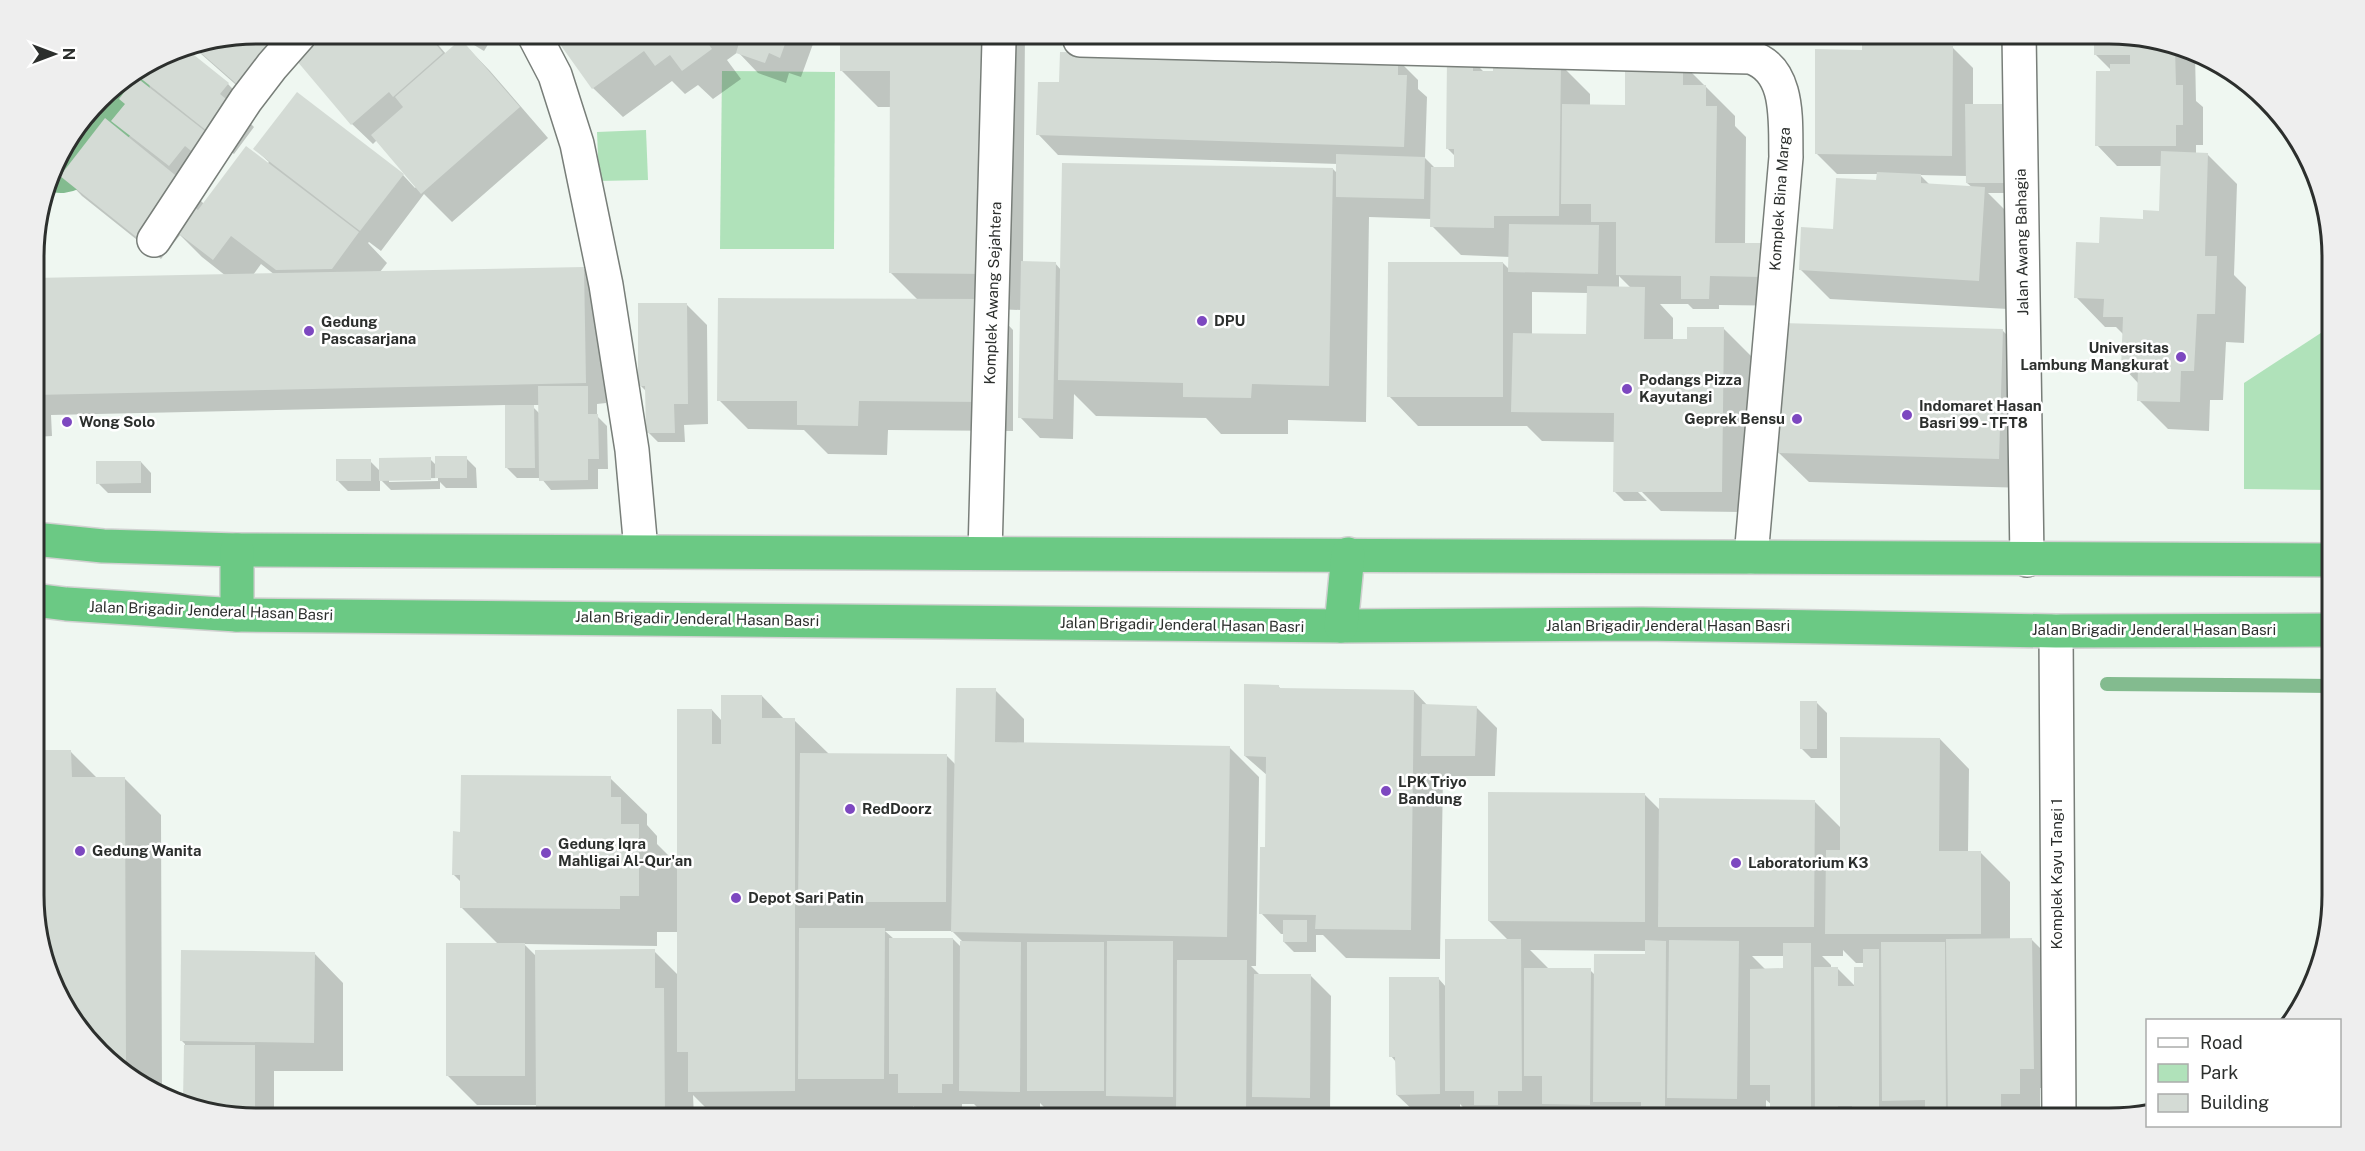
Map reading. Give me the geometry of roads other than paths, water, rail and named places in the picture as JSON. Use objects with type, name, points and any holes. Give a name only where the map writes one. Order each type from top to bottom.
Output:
[{"type":"highway","points":[[44,540],[103,546],[237,550],[641,550],[985,554],[2322,560]]},
{"type":"highway","points":[[237,550],[237,615]]},
{"type":"highway","points":[[1341,626],[1348,554]]},
{"type":"highway","name":"Jalan Brigadir Jenderal Hasan Basri","points":[[44,601],[237,615],[1341,626],[1642,624],[2056,631],[2322,630]]},
{"type":"street","points":[[154,240],[246,100],[291,44]]},
{"type":"street","points":[[539,44],[555,75],[578,144],[606,285],[632,450],[641,550]]},
{"type":"street","name":"Komplek Awang Sejahtera","points":[[985,554],[999,44]]},
{"type":"street","name":"Komplek Bina Marga","points":[[1238,44],[1750,57],[1761,60],[1777,81],[1785,104],[1786,157],[1751,557]]},
{"type":"street","name":"Jalan Awang Bahagia","points":[[2019,44],[2027,560]]},
{"type":"street","name":"Komplek Kayu Tangi 1","points":[[2056,631],[2058,1108]]},
{"type":"waterway","points":[[2107,684],[2322,686]]},
{"type":"place","name":"DPU","points":[[1202,321]]},
{"type":"place","name":"Gedung Pascasarjana","points":[[309,331]]},
{"type":"place","name":"Universitas Lambung Mangkurat","points":[[2181,357]]},
{"type":"place","name":"Podangs Pizza Kayutangi","points":[[1627,389]]},
{"type":"place","name":"Indomaret Hasan Basri 99 - TFT8","points":[[1907,415]]},
{"type":"place","name":"Geprek Bensu","points":[[1797,419]]},
{"type":"place","name":"Wong Solo","points":[[67,422]]},
{"type":"place","name":"LPK Triyo Bandung","points":[[1386,791]]},
{"type":"place","name":"RedDoorz","points":[[850,809]]},
{"type":"place","name":"Gedung Wanita","points":[[80,851]]},
{"type":"place","name":"Gedung Iqra Mahligai Al-Qur'an","points":[[546,853]]},
{"type":"place","name":"Laboratorium K3","points":[[1736,863]]},
{"type":"place","name":"Depot Sari Patin","points":[[736,898]]}]
